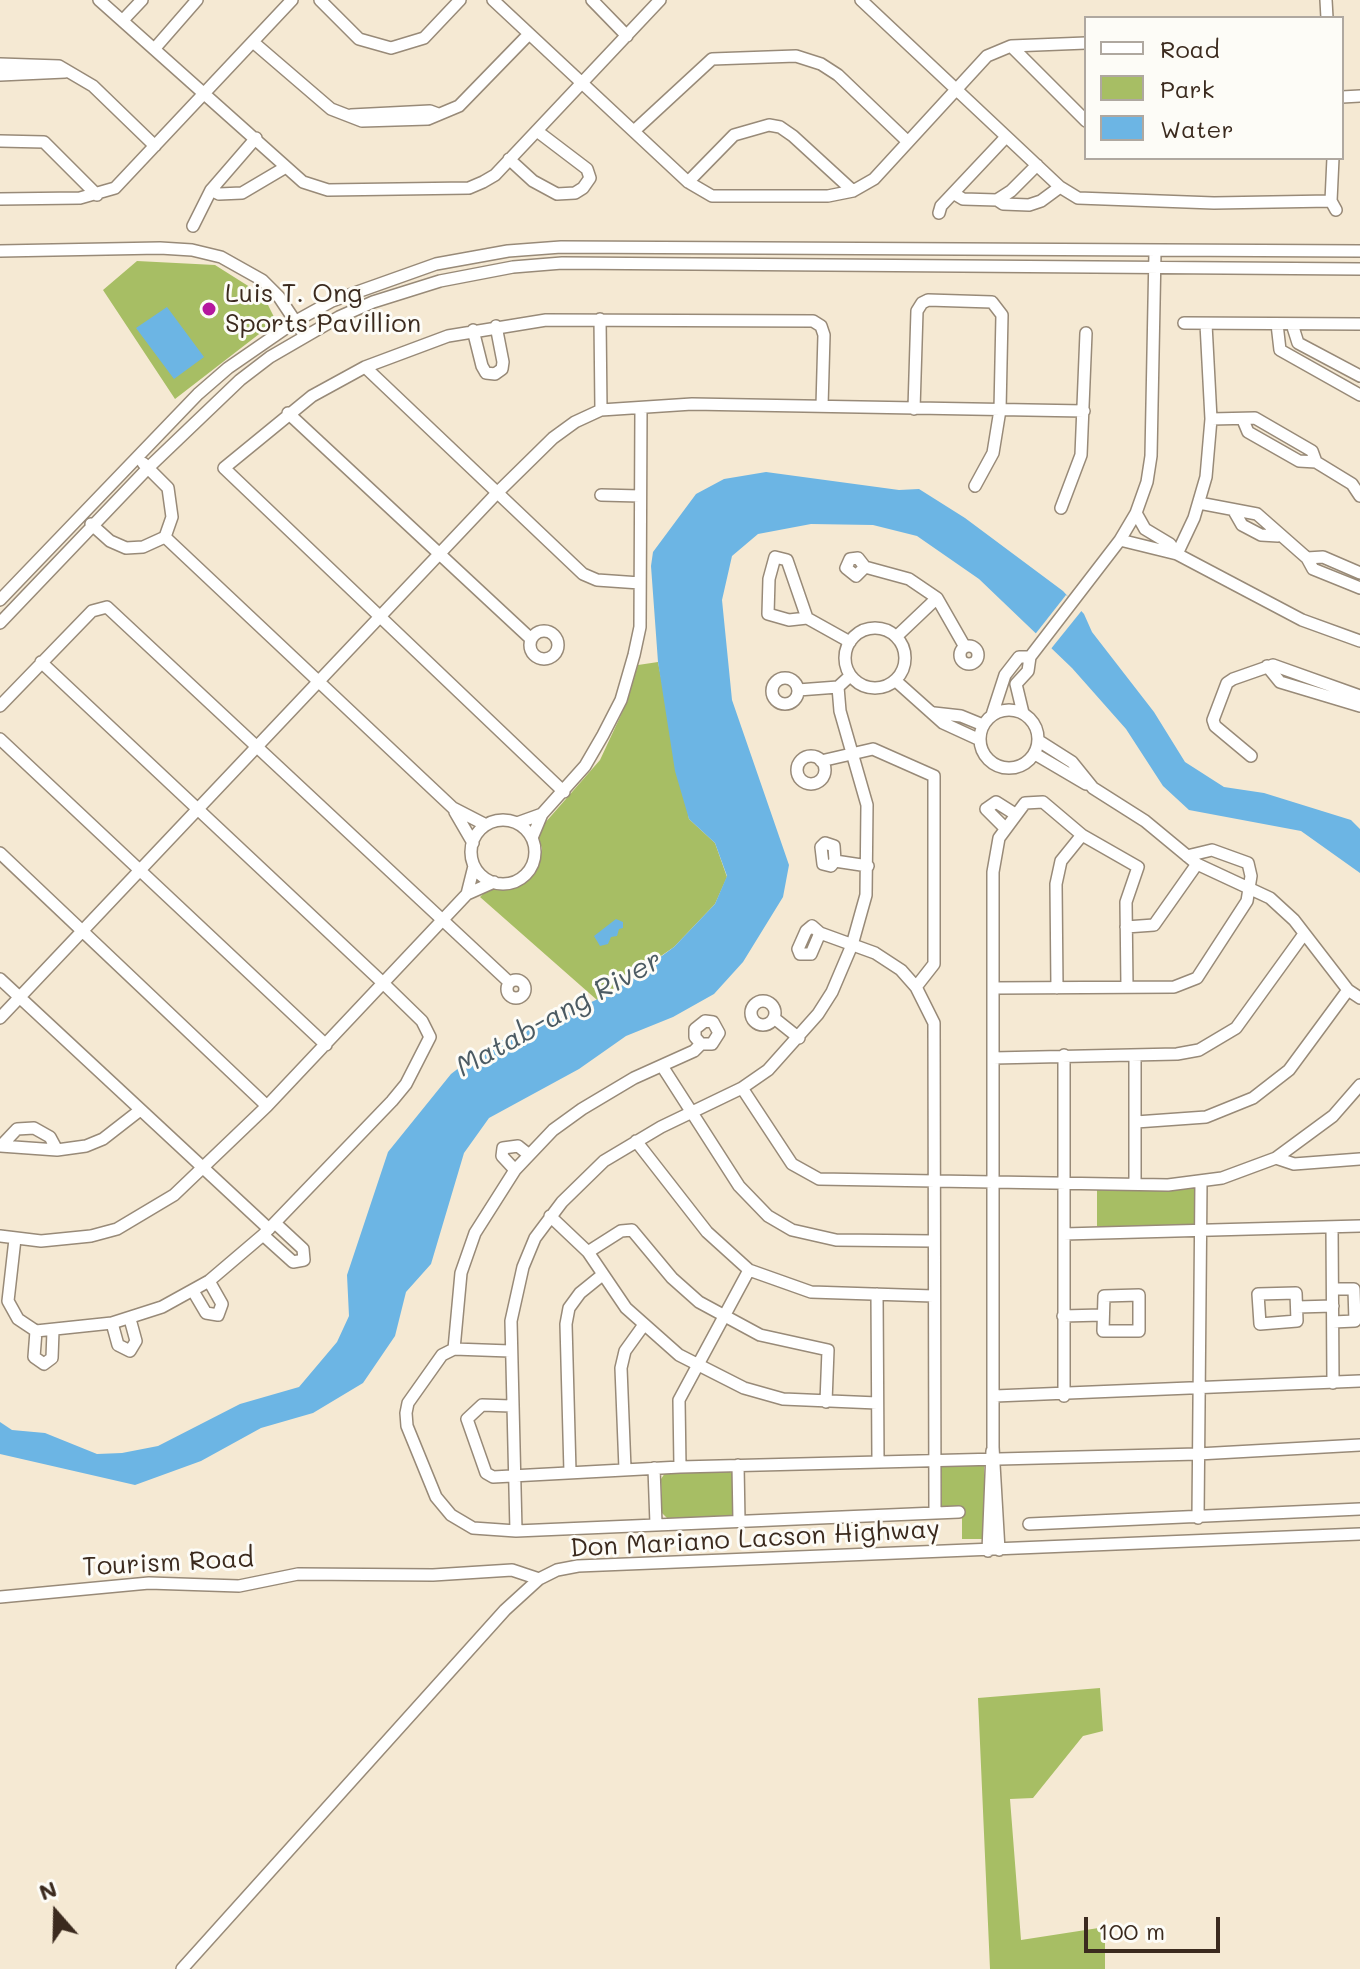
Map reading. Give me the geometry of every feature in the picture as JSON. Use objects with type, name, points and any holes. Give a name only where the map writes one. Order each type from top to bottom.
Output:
[{"type":"street","points":[[99,0],[156,47],[303,182],[328,190],[469,188],[495,175],[627,36],[654,2]]},
{"type":"street","points":[[124,19],[142,0]]},
{"type":"street","points":[[156,47],[197,0]]},
{"type":"street","points":[[0,199],[97,195],[115,188],[292,0]]},
{"type":"street","points":[[320,0],[359,39],[391,48],[424,38],[460,0]]},
{"type":"street","points":[[493,0],[688,182],[712,196],[828,196],[853,191],[874,179],[987,56],[1011,46],[1084,43]]},
{"type":"street","points":[[592,0],[627,36]]},
{"type":"street","points":[[868,2],[1060,187],[1088,201],[1334,206],[1333,160]]},
{"type":"street","points":[[253,42],[317,100],[351,115],[399,115],[430,111],[438,114],[459,106],[529,34]]},
{"type":"street","points":[[1011,46],[1084,119]]},
{"type":"street","points":[[634,131],[712,59],[796,56],[821,64],[838,75],[907,141]]},
{"type":"street","points":[[0,64],[47,63],[93,86],[155,146]]},
{"type":"street","points":[[0,75],[66,72]]},
{"type":"street","points":[[688,182],[734,135],[769,125],[780,127],[793,136],[853,191]]},
{"type":"street","points":[[509,159],[533,181],[557,194],[575,193],[583,188],[590,178],[587,169],[537,131]]},
{"type":"street","points":[[939,213],[953,193],[1006,137]]},
{"type":"street","points":[[193,226],[211,190],[256,138]]},
{"type":"street","points":[[0,141],[44,142],[97,195]]},
{"type":"street","points":[[997,200],[1037,165]]},
{"type":"street","points":[[211,190],[219,194],[242,193],[286,167]]},
{"type":"street","points":[[953,193],[963,199],[1029,205],[1060,187]]},
{"type":"street","points":[[0,600],[137,457],[228,368],[296,321],[344,296],[403,274],[471,257],[535,249],[1360,251]]},
{"type":"street","points":[[0,251],[192,250],[221,257],[262,280],[305,336]]},
{"type":"street","points":[[1023,713],[1016,684],[1028,671],[1030,657],[1120,540],[1136,513],[1151,456],[1155,252]]},
{"type":"street","points":[[0,623],[148,468],[240,380],[305,336],[373,302],[407,290],[475,273],[562,263],[1154,270],[1360,269]]},
{"type":"street","points":[[914,409],[917,311],[928,300],[992,302],[999,307],[1000,410],[993,453],[975,486]]},
{"type":"street","points":[[600,319],[601,410]]},
{"type":"street","points":[[564,792],[224,468],[288,413],[365,367],[427,342],[496,326],[600,319],[813,321],[821,326],[824,335],[822,406]]},
{"type":"street","points":[[1184,323],[1360,324]]},
{"type":"street","points":[[1177,554],[1199,503],[1206,477],[1211,419],[1206,324]]},
{"type":"street","points":[[1277,324],[1280,350],[1360,395]]},
{"type":"street","points":[[1292,324],[1298,343],[1360,376]]},
{"type":"street","points":[[473,330],[482,366],[486,373],[495,374],[502,369],[503,362],[496,326]]},
{"type":"street","points":[[1061,508],[1077,471],[1084,411],[1086,333]]},
{"type":"street","points":[[365,367],[583,574],[597,580],[640,583]]},
{"type":"street","points":[[0,1018],[497,493],[564,428],[601,410],[692,404],[1084,411]]},
{"type":"street","points":[[0,1236],[61,1240],[117,1229],[144,1216],[205,1170],[467,894],[494,882],[512,882],[528,873],[535,856],[532,838],[542,814],[585,766],[621,700],[640,627],[641,408]]},
{"type":"street","points":[[288,413],[439,557],[531,639]]},
{"type":"street","points":[[1211,419],[1243,420],[1248,432],[1299,461],[1316,462],[1356,483],[1360,496]]},
{"type":"street","points":[[83,516],[126,548],[143,547],[165,537],[172,517],[168,488],[137,457]]},
{"type":"street","points":[[601,495],[640,496]]},
{"type":"street","points":[[1199,503],[1234,511],[1242,525],[1261,535],[1278,536],[1307,558],[1313,569],[1360,588]]},
{"type":"street","points":[[1136,513],[1145,529],[1170,544],[1177,554]]},
{"type":"street","points":[[165,537],[453,808],[486,825]]},
{"type":"street","points":[[1120,540],[1177,554],[1302,620],[1360,641]]},
{"type":"street","points":[[807,618],[787,560],[775,557],[769,579],[768,614],[789,620],[807,618],[850,642]]},
{"type":"street","points":[[1307,558],[1323,557],[1360,573]]},
{"type":"street","points":[[865,567],[909,579],[937,598],[965,647]]},
{"type":"street","points":[[897,636],[937,598]]},
{"type":"street","points":[[0,706],[92,611],[107,607],[509,982]]},
{"type":"street","points":[[877,628],[897,636],[906,654],[906,664],[896,681],[877,689],[857,683],[850,676],[845,659],[850,642],[867,629],[877,628]]},
{"type":"street","points":[[992,715],[1007,710],[1023,713],[1032,720],[1039,741],[1035,754],[1020,766],[1002,767],[986,757],[980,740],[983,725],[992,715],[1005,675],[1019,657],[1030,657]]},
{"type":"street","points":[[15,1239],[8,1301],[18,1319],[36,1331],[130,1319],[193,1291],[269,1229],[392,1101],[427,1044],[427,1028],[383,983],[41,662]]},
{"type":"street","points":[[1267,666],[1280,682],[1360,706]]},
{"type":"street","points":[[1251,756],[1215,726],[1214,712],[1227,683],[1267,666],[1360,696]]},
{"type":"street","points":[[798,690],[838,687],[850,676]]},
{"type":"street","points":[[896,681],[943,723],[980,740]]},
{"type":"street","points":[[516,1531],[511,1321],[523,1267],[535,1238],[550,1216],[593,1170],[636,1141],[742,1088],[768,1070],[799,1038],[832,992],[852,945],[866,895],[867,805],[854,751],[840,711],[838,687]]},
{"type":"street","points":[[934,713],[961,716],[983,725]]},
{"type":"street","points":[[0,739],[326,1045]]},
{"type":"street","points":[[1039,741],[1072,762],[1093,788]]},
{"type":"street","points":[[821,761],[854,751],[882,752],[936,779],[934,964],[916,987]]},
{"type":"street","points":[[1035,754],[1145,821],[1197,864],[1252,888],[1284,910],[1348,990],[1360,998]]},
{"type":"street","points":[[1005,828],[986,809],[996,802],[1015,814]]},
{"type":"street","points":[[993,1544],[993,872],[999,838],[1025,803],[1043,802],[1082,835],[1138,867],[1128,894],[1127,987]]},
{"type":"street","points":[[453,808],[473,843],[474,865],[467,894]]},
{"type":"street","points":[[473,843],[486,825],[496,821],[517,823],[542,814]]},
{"type":"street","points":[[517,823],[532,838]]},
{"type":"street","points":[[1057,988],[1056,884],[1061,861],[1082,835]]},
{"type":"street","points":[[994,988],[1174,987],[1197,978],[1252,888],[1250,868],[1244,861],[1212,850],[1187,856]]},
{"type":"street","points":[[0,853],[267,1106]]},
{"type":"street","points":[[835,861],[868,866]]},
{"type":"street","points":[[1126,927],[1154,925],[1197,864]]},
{"type":"street","points":[[474,865],[494,882]]},
{"type":"street","points":[[820,933],[888,960],[916,987],[934,1023],[935,1513]]},
{"type":"street","points":[[993,1058],[1135,1055],[1199,1050],[1227,1035],[1247,1017],[1304,934]]},
{"type":"street","points":[[0,979],[269,1229]]},
{"type":"street","points":[[1136,1122],[1206,1117],[1253,1098],[1289,1070],[1348,990]]},
{"type":"street","points":[[774,1018],[799,1038]]},
{"type":"street","points":[[454,1349],[461,1273],[475,1233],[492,1201],[515,1170],[528,1154],[582,1109],[701,1044]]},
{"type":"street","points":[[1064,1055],[1064,1396]]},
{"type":"street","points":[[1135,1055],[1135,1184]]},
{"type":"street","points":[[662,1066],[739,1186],[768,1216],[792,1230],[836,1240],[933,1241]]},
{"type":"street","points":[[742,1088],[783,1153],[805,1174],[835,1181],[1135,1184],[1201,1182],[1240,1174],[1276,1158],[1322,1125],[1360,1085]]},
{"type":"street","points":[[0,1146],[57,1150],[86,1146],[103,1139],[139,1111]]},
{"type":"street","points":[[0,1146],[17,1129],[34,1128],[50,1137],[57,1150]]},
{"type":"street","points":[[636,1141],[707,1232],[749,1270],[811,1292],[933,1296]]},
{"type":"street","points":[[515,1170],[502,1156],[503,1148],[518,1146],[528,1154]]},
{"type":"street","points":[[1276,1158],[1294,1164],[1360,1159]]},
{"type":"street","points":[[1198,1518],[1201,1182]]},
{"type":"street","points":[[550,1216],[588,1252],[601,1276],[643,1326],[696,1365],[768,1395],[826,1402],[877,1403]]},
{"type":"street","points":[[1064,1234],[1360,1226]]},
{"type":"street","points":[[1332,1227],[1333,1383]]},
{"type":"street","points":[[588,1252],[621,1231],[632,1230],[672,1278],[699,1302],[760,1335],[828,1350],[826,1402]]},
{"type":"street","points":[[680,1467],[677,1407],[696,1365],[749,1270]]},
{"type":"street","points":[[570,1472],[566,1324],[569,1308],[580,1293],[601,1276]]},
{"type":"street","points":[[193,1291],[206,1313],[218,1315],[222,1304],[209,1281]]},
{"type":"street","points":[[1333,1289],[1357,1286],[1357,1323],[1333,1322]]},
{"type":"street","points":[[877,1294],[878,1461]]},
{"type":"street","points":[[1139,1295],[1138,1332],[1103,1331],[1102,1315],[1104,1296],[1139,1295]]},
{"type":"street","points":[[1297,1307],[1333,1306]]},
{"type":"street","points":[[1063,1316],[1102,1315]]},
{"type":"street","points":[[112,1323],[118,1345],[130,1351],[136,1341],[130,1319]]},
{"type":"street","points":[[625,1469],[621,1368],[625,1351],[643,1326]]},
{"type":"street","points":[[36,1331],[34,1357],[44,1364],[52,1358],[53,1331]]},
{"type":"street","points":[[510,1351],[454,1349],[435,1360],[408,1403],[407,1426],[436,1497],[451,1515],[473,1528],[516,1531],[959,1512]]},
{"type":"street","points":[[995,1396],[1064,1396],[1360,1381]]},
{"type":"street","points":[[511,1406],[475,1407],[467,1419],[467,1428],[486,1473],[493,1477],[993,1454],[1198,1454],[1360,1445]]},
{"type":"street","points":[[738,1465],[739,1521]]},
{"type":"street","points":[[654,1468],[656,1524]]},
{"type":"street","points":[[1029,1524],[1360,1509]]},
{"type":"street","name":"Don Mariano Lacson Highway","points":[[182,1969],[505,1610],[539,1579],[578,1566],[993,1544],[1360,1534]]},
{"type":"street","name":"Tourism Road","points":[[0,1597],[149,1583],[239,1586],[298,1574],[433,1575],[512,1570],[539,1579]]},
{"type":"green space","points":[[137,261],[215,265],[253,289],[268,305],[276,321],[175,399],[103,290]]},
{"type":"green space","points":[[658,662],[689,819],[715,843],[727,877],[715,904],[674,947],[597,1000],[480,897],[491,886],[510,888],[523,884],[535,874],[542,849],[537,832],[600,760],[627,702],[638,665]]},
{"type":"green space","points":[[1194,1189],[1194,1227],[1097,1226],[1097,1190]]},
{"type":"green space","points":[[984,1463],[985,1539],[962,1539],[962,1506],[942,1506],[941,1465]]},
{"type":"green space","points":[[730,1472],[735,1476],[735,1510],[731,1516],[667,1518],[662,1513],[661,1479],[665,1473]]},
{"type":"green space","points":[[1100,1688],[1103,1731],[1083,1736],[1033,1798],[1010,1799],[1021,1940],[1105,1927],[1105,1969],[990,1969],[978,1698]]},
{"type":"water","points":[[167,307],[204,357],[174,379],[136,328]]},
{"type":"water","points":[[766,472],[899,490],[919,489],[965,518],[1063,591],[1084,614],[1092,632],[1154,712],[1185,762],[1224,787],[1264,793],[1351,820],[1360,829],[1360,873],[1301,831],[1189,810],[1163,786],[1126,729],[1072,668],[979,579],[917,536],[873,525],[811,524],[758,534],[732,556],[722,600],[732,700],[789,865],[783,897],[743,962],[714,994],[673,1017],[626,1036],[579,1069],[489,1118],[464,1153],[431,1264],[406,1292],[395,1336],[363,1383],[313,1413],[261,1428],[201,1461],[135,1485],[0,1454],[0,1422],[12,1430],[45,1433],[97,1454],[122,1453],[158,1446],[240,1404],[299,1387],[337,1342],[349,1316],[347,1275],[388,1152],[451,1074],[486,1047],[610,994],[674,947],[715,904],[727,876],[715,843],[689,819],[675,771],[658,662],[651,566],[653,552],[696,494],[724,479]]},
{"type":"water","points":[[616,919],[623,922],[623,928],[619,929],[617,936],[611,937],[608,944],[600,946],[594,936]]},
{"type":"pier","points":[[1066,595],[1083,609],[1050,650],[1033,637]]},
{"type":"place","name":"Luis T. Ong Sports Pavillion","points":[[209,309]]},
{"type":"water label","name":"Matab-ang River","points":[[559,1014]]}]
